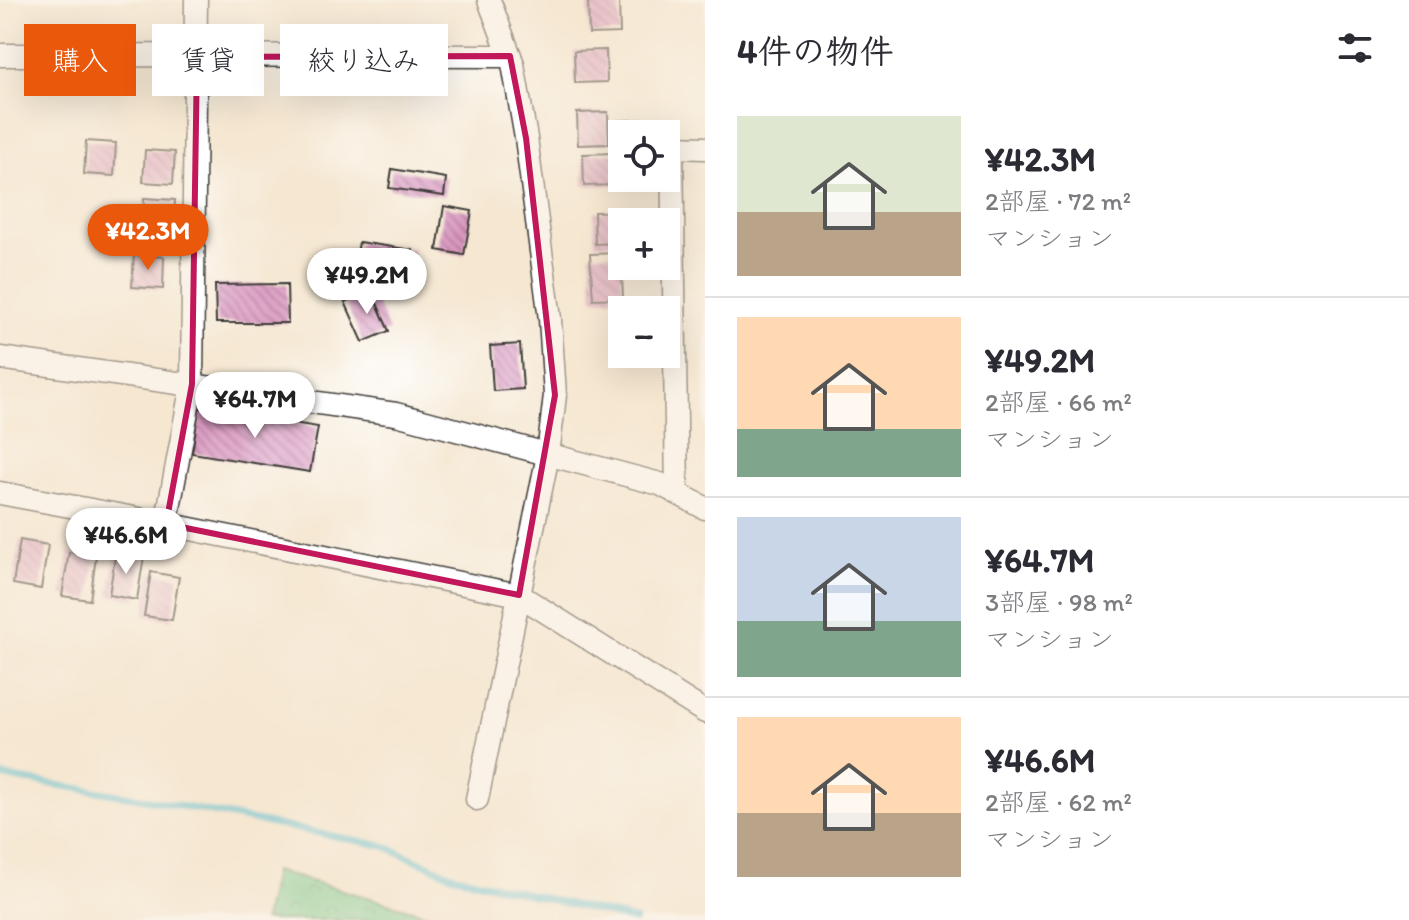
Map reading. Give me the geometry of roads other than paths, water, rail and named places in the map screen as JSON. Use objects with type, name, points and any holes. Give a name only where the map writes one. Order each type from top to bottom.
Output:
[{"type":"street","points":[[196,0],[196,24]]},
{"type":"street","points":[[477,799],[548,455],[555,395],[550,319],[526,138],[510,56],[489,0]]},
{"type":"street","points":[[0,55],[152,57]]},
{"type":"street","points":[[264,57],[510,56]]},
{"type":"street","points":[[166,524],[192,384],[196,96]]},
{"type":"street","points":[[677,493],[672,147],[705,148]]},
{"type":"street","points":[[0,358],[396,414],[660,484],[705,508]]},
{"type":"street","points":[[0,493],[519,595],[705,712]]},
{"type":"waterway","points":[[0,776],[139,798],[384,846],[451,875],[635,920]]}]
